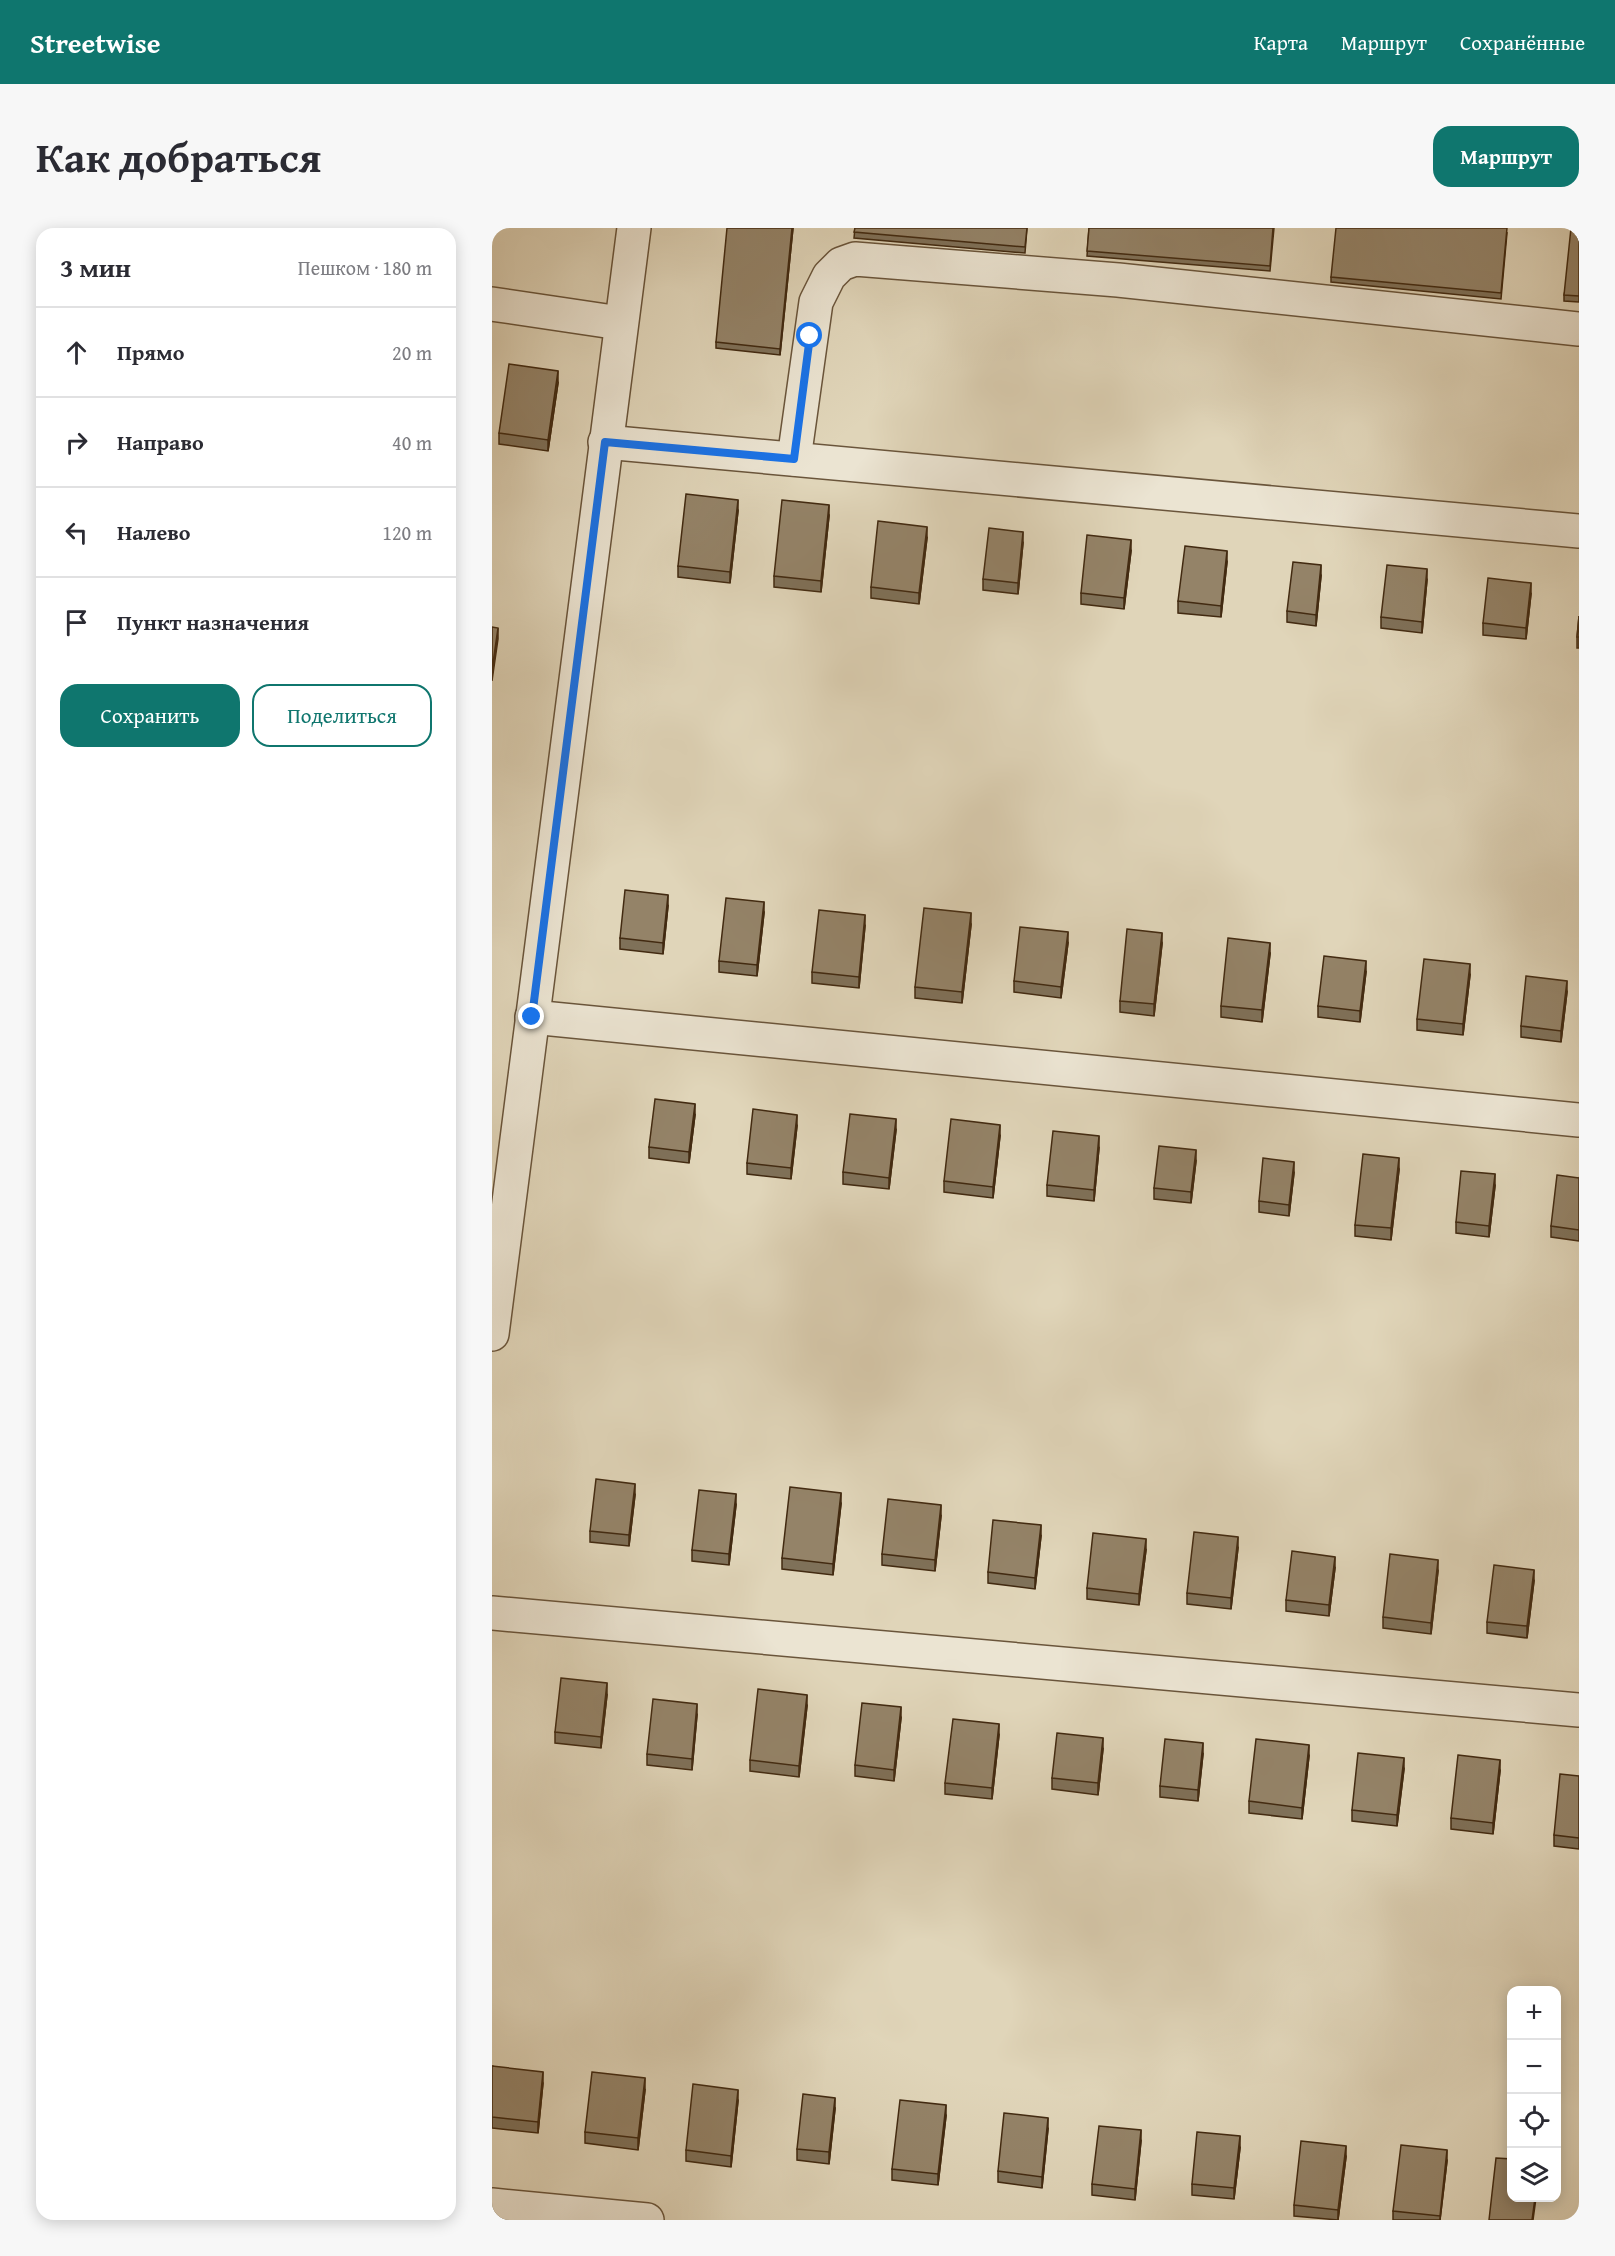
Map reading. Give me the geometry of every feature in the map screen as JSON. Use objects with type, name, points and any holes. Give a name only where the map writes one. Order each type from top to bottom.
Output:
[{"type":"street","points":[[492,1334],[498,1242],[532,1017],[634,228]]},
{"type":"street","points":[[794,459],[816,302],[829,276],[841,264],[855,259],[1118,280],[1579,329]]},
{"type":"street","points":[[492,304],[620,323]]},
{"type":"street","points":[[605,442],[1579,531]]},
{"type":"street","points":[[532,1017],[1579,1120]]},
{"type":"street","points":[[492,1613],[1579,1710]]},
{"type":"street","points":[[492,2205],[647,2220]]},
{"type":"building","points":[[727,228],[792,228],[780,349],[716,342]]},
{"type":"building","points":[[855,228],[1027,228],[1025,247],[854,232]]},
{"type":"building","points":[[1089,228],[1273,228],[1270,266],[1087,251]]},
{"type":"building","points":[[1336,228],[1507,228],[1501,293],[1331,277]]},
{"type":"building","points":[[1571,228],[1579,228],[1579,296],[1564,295]]},
{"type":"building","points":[[509,364],[558,371],[548,440],[499,433]]},
{"type":"building","points":[[686,494],[738,500],[730,572],[678,566]]},
{"type":"building","points":[[782,500],[829,505],[821,581],[774,576]]},
{"type":"building","points":[[878,521],[927,527],[919,593],[871,587]]},
{"type":"building","points":[[989,528],[1023,532],[1018,583],[983,579]]},
{"type":"building","points":[[1087,535],[1131,540],[1124,598],[1081,593]]},
{"type":"building","points":[[1185,546],[1227,551],[1221,606],[1178,601]]},
{"type":"building","points":[[1293,562],[1321,565],[1316,615],[1287,611]]},
{"type":"building","points":[[1387,565],[1427,569],[1422,622],[1381,617]]},
{"type":"building","points":[[1488,578],[1531,583],[1526,628],[1483,623]]},
{"type":"building","points":[[492,627],[498,628],[492,670]]},
{"type":"building","points":[[625,890],[668,895],[663,943],[620,938]]},
{"type":"building","points":[[726,898],[764,902],[757,965],[719,961]]},
{"type":"building","points":[[924,908],[971,913],[962,992],[915,987]]},
{"type":"building","points":[[819,910],[865,915],[859,977],[812,972]]},
{"type":"building","points":[[1020,927],[1068,932],[1061,987],[1014,981]]},
{"type":"building","points":[[1127,929],[1162,933],[1154,1004],[1120,1001]]},
{"type":"building","points":[[1228,938],[1270,943],[1262,1010],[1221,1006]]},
{"type":"building","points":[[1324,956],[1366,961],[1360,1011],[1318,1006]]},
{"type":"building","points":[[1424,959],[1470,964],[1463,1024],[1417,1019]]},
{"type":"building","points":[[1526,976],[1567,981],[1561,1031],[1521,1026]]},
{"type":"building","points":[[655,1099],[695,1104],[689,1152],[649,1147]]},
{"type":"building","points":[[753,1109],[797,1115],[791,1168],[747,1163]]},
{"type":"building","points":[[850,1114],[896,1119],[889,1178],[843,1172]]},
{"type":"building","points":[[951,1119],[1000,1125],[993,1187],[944,1181]]},
{"type":"building","points":[[1053,1131],[1099,1136],[1094,1190],[1047,1185]]},
{"type":"building","points":[[1159,1146],[1196,1150],[1191,1192],[1154,1188]]},
{"type":"building","points":[[1363,1154],[1399,1158],[1391,1228],[1355,1225]]},
{"type":"building","points":[[1263,1158],[1294,1162],[1289,1205],[1259,1201]]},
{"type":"building","points":[[1461,1171],[1495,1174],[1489,1226],[1456,1222]]},
{"type":"building","points":[[1557,1175],[1579,1178],[1579,1230],[1551,1226]]},
{"type":"building","points":[[596,1479],[635,1484],[629,1535],[590,1531]]},
{"type":"building","points":[[790,1487],[841,1493],[833,1564],[782,1558]]},
{"type":"building","points":[[699,1490],[736,1494],[729,1554],[692,1550]]},
{"type":"building","points":[[888,1499],[941,1505],[935,1560],[882,1554]]},
{"type":"building","points":[[993,1520],[1041,1525],[1035,1578],[988,1572]]},
{"type":"building","points":[[1194,1532],[1238,1537],[1231,1598],[1187,1593]]},
{"type":"building","points":[[1093,1533],[1146,1539],[1139,1594],[1087,1588]]},
{"type":"building","points":[[1292,1551],[1335,1557],[1329,1605],[1286,1600]]},
{"type":"building","points":[[1390,1554],[1438,1560],[1431,1623],[1383,1617]]},
{"type":"building","points":[[1494,1565],[1534,1570],[1527,1626],[1487,1622]]},
{"type":"building","points":[[561,1678],[607,1683],[601,1737],[555,1732]]},
{"type":"building","points":[[758,1689],[807,1695],[799,1766],[750,1760]]},
{"type":"building","points":[[653,1699],[697,1704],[692,1759],[647,1754]]},
{"type":"building","points":[[862,1703],[901,1707],[894,1770],[855,1765]]},
{"type":"building","points":[[953,1719],[999,1724],[992,1788],[945,1783]]},
{"type":"building","points":[[1057,1733],[1103,1738],[1098,1783],[1052,1778]]},
{"type":"building","points":[[1165,1739],[1203,1743],[1198,1790],[1160,1786]]},
{"type":"building","points":[[1256,1739],[1309,1745],[1302,1808],[1249,1801]]},
{"type":"building","points":[[1358,1753],[1404,1758],[1397,1815],[1352,1810]]},
{"type":"building","points":[[1458,1755],[1500,1760],[1493,1823],[1451,1818]]},
{"type":"building","points":[[1560,1774],[1579,1776],[1579,1838],[1554,1835]]},
{"type":"building","points":[[492,2066],[543,2072],[538,2122],[492,2117]]},
{"type":"building","points":[[592,2072],[645,2078],[638,2138],[585,2132]]},
{"type":"building","points":[[693,2084],[738,2090],[731,2156],[686,2150]]},
{"type":"building","points":[[803,2094],[835,2098],[829,2152],[797,2149]]},
{"type":"building","points":[[900,2100],[946,2105],[938,2174],[892,2169]]},
{"type":"building","points":[[1004,2113],[1048,2118],[1042,2177],[998,2171]]},
{"type":"building","points":[[1099,2126],[1141,2130],[1135,2189],[1092,2184]]},
{"type":"building","points":[[1197,2132],[1240,2136],[1234,2188],[1192,2184]]},
{"type":"building","points":[[1301,2141],[1346,2146],[1338,2210],[1294,2205]]},
{"type":"building","points":[[1401,2145],[1447,2150],[1440,2216],[1393,2211]]},
{"type":"building","points":[[1496,2158],[1507,2159],[1507,2202],[1534,2202],[1532,2220],[1489,2220]]},
{"type":"route","points":[[532,1017],[605,442],[794,459],[810,336]]}]
